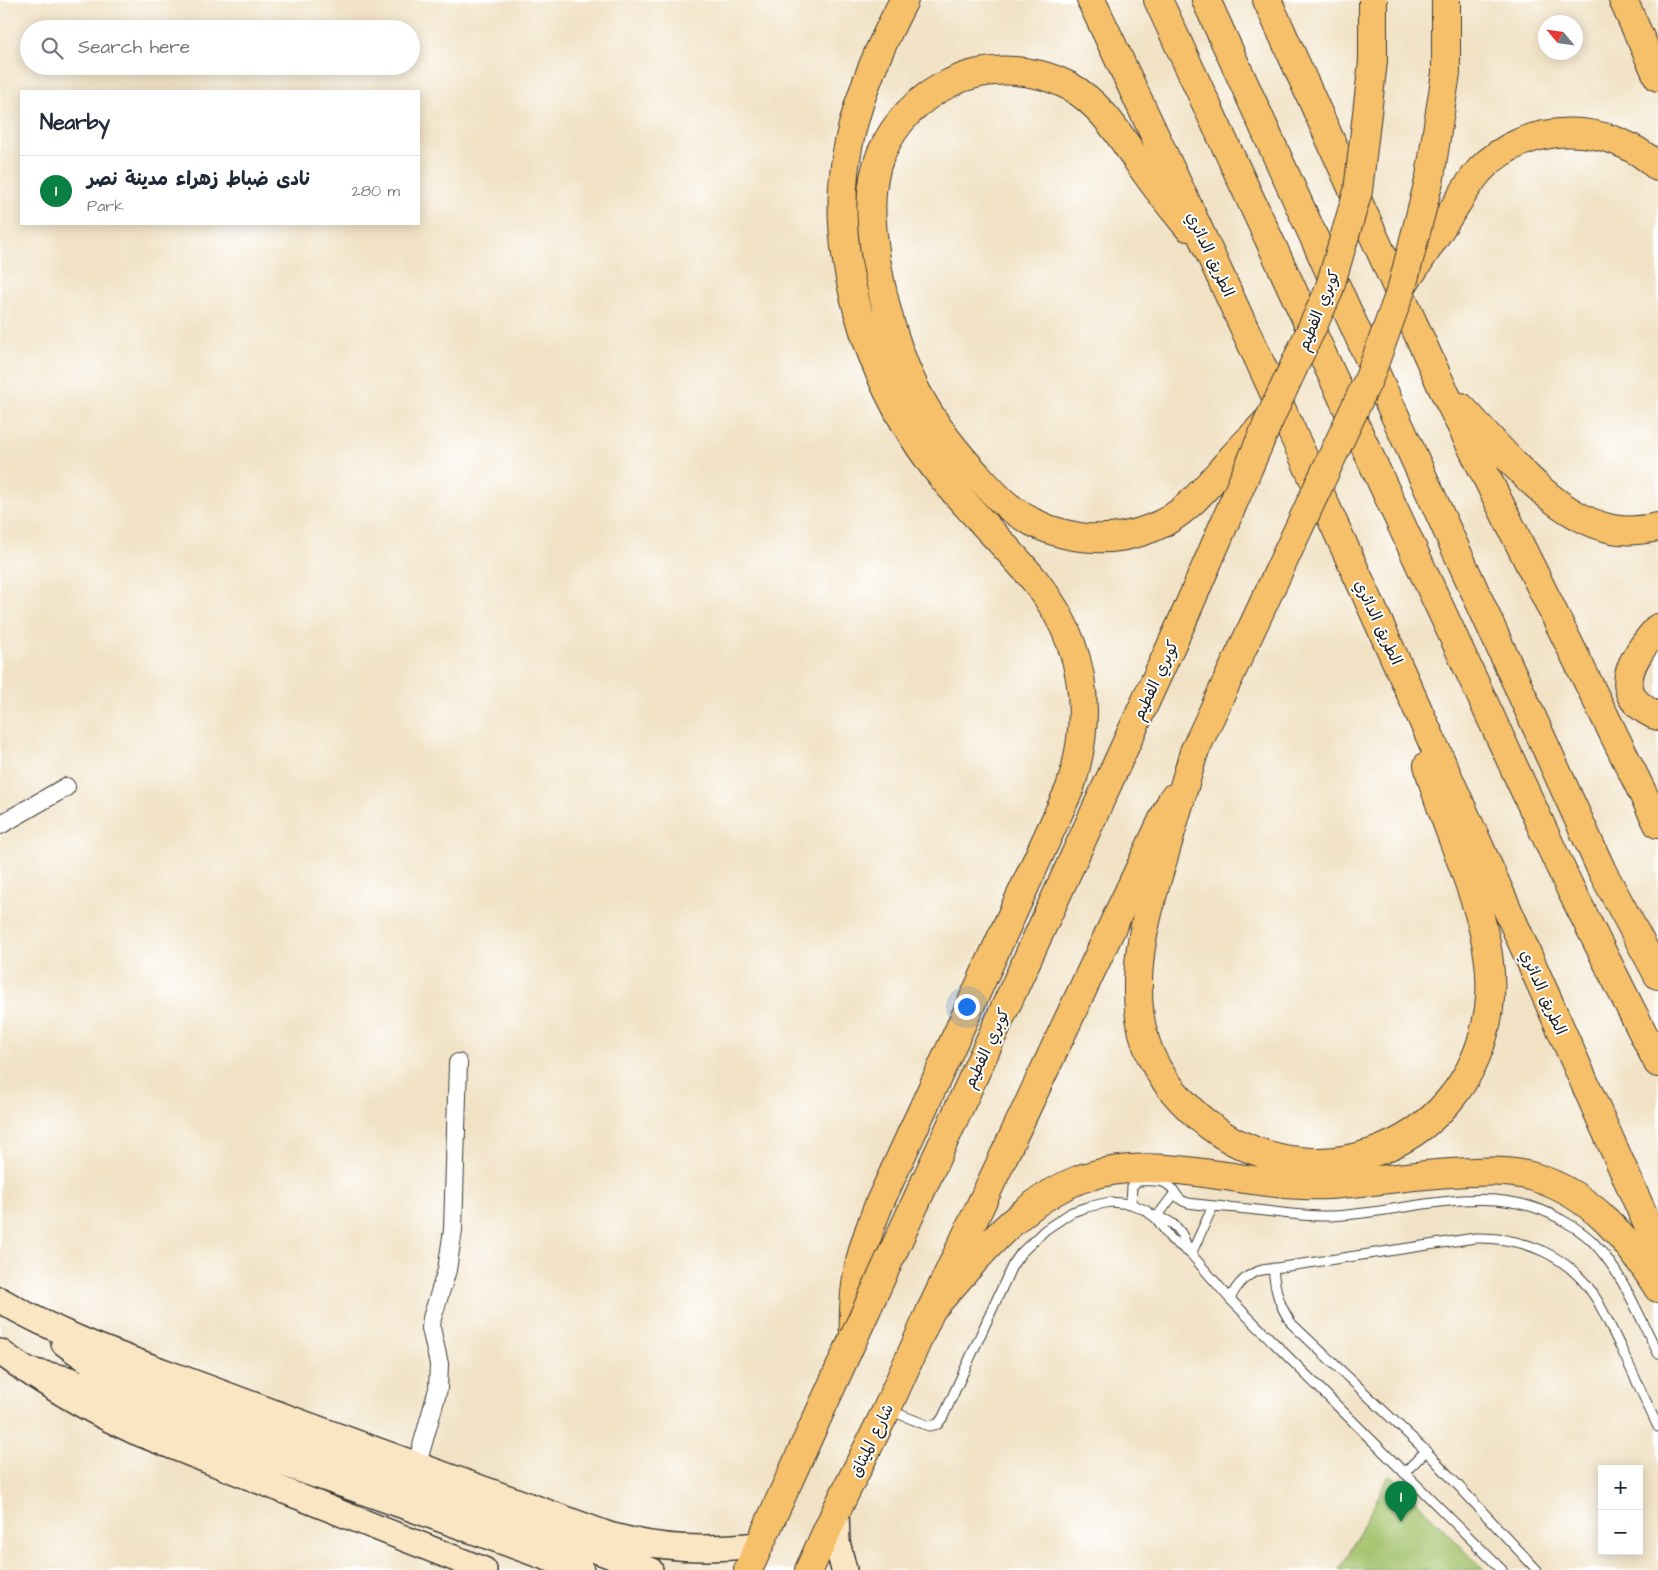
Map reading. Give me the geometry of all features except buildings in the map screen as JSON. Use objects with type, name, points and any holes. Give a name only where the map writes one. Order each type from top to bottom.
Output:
[{"type":"main road","points":[[748,1570],[854,1337],[855,1281],[860,1254],[869,1227],[1070,788],[1078,758],[1084,717],[1083,689],[1076,658],[1067,632],[1054,608],[1037,583],[933,465],[908,429],[888,393],[874,361],[853,292],[847,258],[844,223],[844,183],[848,144],[869,73],[884,38],[904,0]]},
{"type":"main road","name":"الطريق الدائري","points":[[1092,0],[1211,252],[1406,681],[1658,1248]]},
{"type":"main road","points":[[1158,0],[1565,877],[1658,1063]]},
{"type":"main road","points":[[1206,0],[1602,871],[1658,975]]},
{"type":"main road","points":[[1267,0],[1442,387],[1658,824]]},
{"type":"main road","name":"كوبري الفطيم","points":[[854,1337],[1181,624],[1270,418],[1328,293],[1358,192],[1373,62],[1373,0]]},
{"type":"main road","points":[[931,1310],[1368,378],[1402,287],[1430,177],[1446,73],[1446,0]]},
{"type":"main road","points":[[1623,0],[1658,77]]},
{"type":"main road","points":[[1211,252],[1158,190],[1111,124],[1092,102],[1069,86],[1042,75],[1015,70],[986,71],[959,78],[933,91],[911,109],[893,131],[880,156],[873,184],[872,220],[880,283],[889,324],[910,379],[935,424],[964,462],[1011,509],[1025,518],[1055,532],[1104,539],[1129,536],[1160,524],[1175,516],[1195,501],[1270,418]]},
{"type":"main road","points":[[1402,287],[1450,215],[1465,188],[1481,169],[1501,152],[1549,134],[1575,132],[1600,135],[1625,143],[1647,156],[1658,167]]},
{"type":"main road","points":[[1442,387],[1525,474],[1556,501],[1580,517],[1614,529],[1632,531],[1658,527]]},
{"type":"main road","points":[[1658,628],[1635,658],[1629,673],[1630,688],[1635,700],[1653,715],[1658,716]]},
{"type":"main road","points":[[1194,752],[1143,933],[1138,964],[1137,987],[1139,1016],[1144,1042],[1156,1068],[1169,1087],[1203,1121],[1232,1140],[1262,1154],[1289,1160],[1341,1160],[1366,1155],[1393,1145],[1410,1135],[1427,1124],[1446,1105],[1463,1083],[1473,1064],[1482,1040],[1489,1008],[1488,953],[1480,921],[1469,881],[1433,787],[1406,681]]},
{"type":"main road","points":[[931,1310],[1017,1216],[1038,1201],[1065,1186],[1085,1178],[1113,1171],[1162,1168],[1290,1184],[1326,1185],[1456,1172],[1510,1172],[1534,1177],[1558,1187],[1597,1211],[1631,1246],[1658,1288]]},
{"type":"main road","points":[[0,1300],[84,1341],[143,1363],[415,1486],[581,1570]]},
{"type":"main road","name":"شارع الميثاق","points":[[809,1570],[887,1409],[931,1310]]},
{"type":"main road","points":[[0,1352],[24,1370],[88,1408],[136,1432],[484,1570]]},
{"type":"main road","points":[[24,1370],[73,1382],[162,1421],[609,1535],[652,1545],[696,1549],[760,1545]]},
{"type":"main road","points":[[415,1486],[650,1570]]},
{"type":"main road","points":[[836,1511],[837,1542],[844,1570]]},
{"type":"main road","points":[[652,1545],[657,1554],[660,1570]]},
{"type":"street","points":[[0,825],[66,787]]},
{"type":"street","points":[[415,1486],[438,1389],[439,1364],[431,1328],[452,1244],[458,1063]]},
{"type":"lane","points":[[1131,1204],[1133,1184],[1138,1181],[1163,1182],[1182,1201],[1213,1206],[1317,1216],[1365,1213],[1474,1199],[1500,1199],[1526,1204],[1550,1212],[1592,1240],[1609,1261],[1658,1353]]},
{"type":"lane","points":[[1156,1218],[1174,1194]]},
{"type":"lane","points":[[887,1409],[929,1426],[938,1424],[943,1417],[1005,1280],[1022,1253],[1045,1230],[1072,1212],[1099,1204],[1117,1202],[1131,1204],[1145,1210],[1156,1218],[1166,1220],[1179,1230],[1189,1252],[1230,1298],[1502,1570]]},
{"type":"lane","points":[[1189,1252],[1213,1206]]},
{"type":"lane","points":[[1230,1298],[1238,1284],[1248,1276],[1255,1272],[1273,1268],[1475,1238],[1516,1241],[1554,1256],[1585,1283],[1597,1300],[1657,1423]]},
{"type":"lane","points":[[1273,1268],[1274,1284],[1278,1299],[1284,1313],[1292,1324],[1426,1451],[1537,1570]]},
{"type":"lane","points":[[1404,1473],[1426,1451]]},
{"type":"green space","points":[[1390,1474],[1484,1570],[1340,1570]]},
{"type":"place","name":"نادى ضباط زهراء مدينة نصر","points":[[1401,1522]]}]
